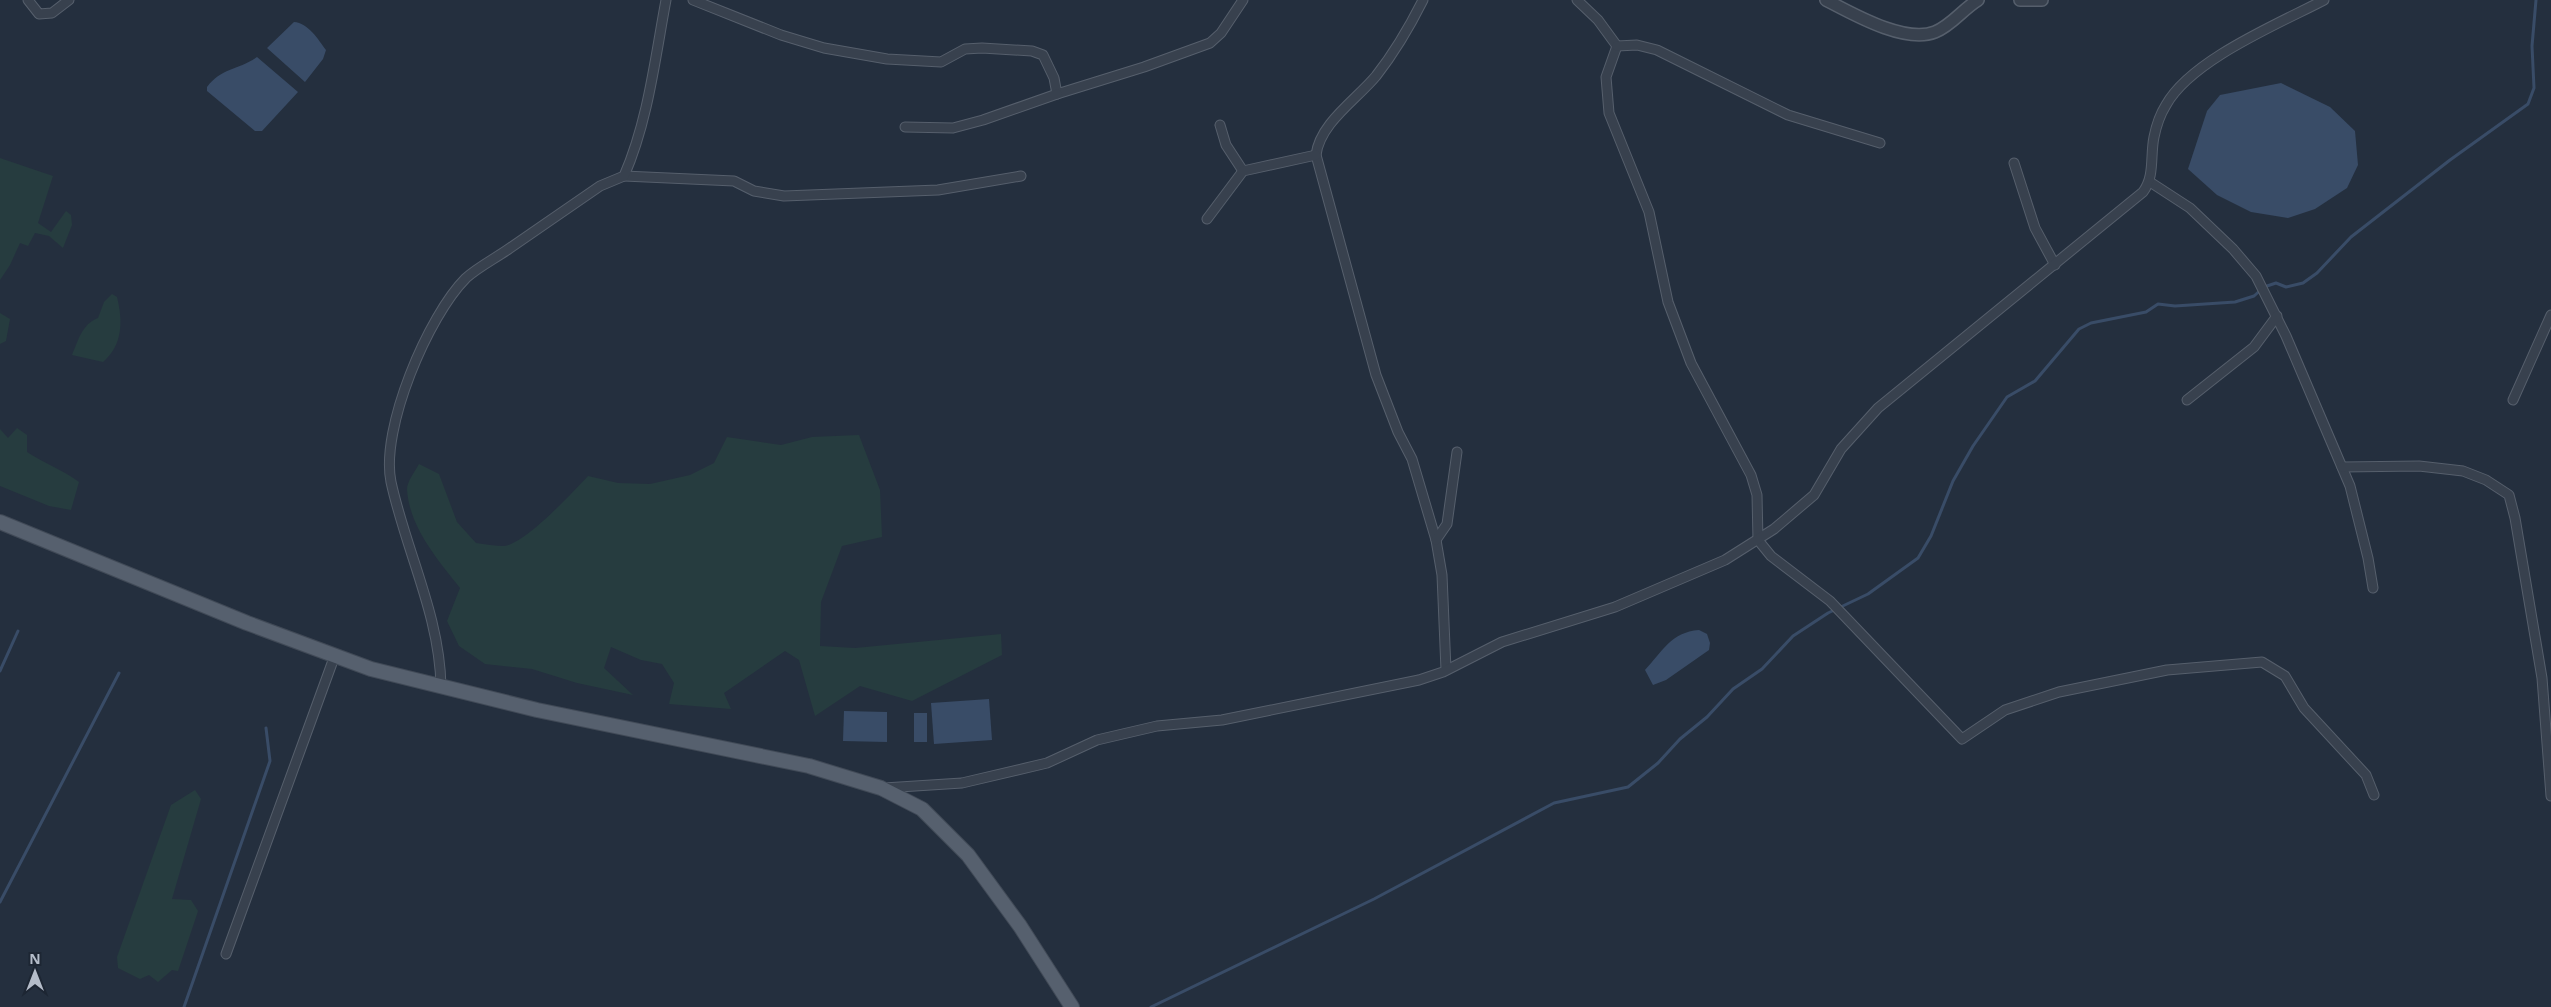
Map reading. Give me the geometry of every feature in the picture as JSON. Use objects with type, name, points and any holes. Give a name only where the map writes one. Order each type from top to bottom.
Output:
[{"type":"main road","points":[[0,522],[247,623],[371,669],[537,710],[810,766],[881,788],[922,810],[968,855],[1020,926],[1072,1007]]},
{"type":"street","points":[[28,0],[39,14],[52,13],[69,0]]},
{"type":"street","points":[[624,176],[633,155],[648,100],[666,0]]},
{"type":"street","points":[[692,0],[782,35],[824,48],[887,59],[941,62],[965,49],[982,48],[1032,51],[1043,55],[1054,78],[1057,94]]},
{"type":"street","points":[[905,126],[953,128],[983,120],[1057,94],[1144,67],[1210,43],[1221,33],[1243,0]]},
{"type":"street","points":[[1423,0],[1414,18],[1377,75],[1326,129],[1317,144],[1316,155],[1376,375],[1398,432],[1412,459],[1436,540],[1442,575],[1446,670]]},
{"type":"street","points":[[1577,0],[1598,20],[1617,46]]},
{"type":"street","points":[[1826,0],[1871,23],[1893,31],[1913,34],[1934,33],[1978,0]]},
{"type":"street","points":[[2020,0],[2042,0]]},
{"type":"street","points":[[881,788],[962,782],[1047,763],[1097,740],[1157,726],[1222,720],[1419,680],[1446,670],[1502,642],[1615,607],[1725,560],[1774,530],[1814,495],[1841,449],[1878,408],[2143,192],[2150,182],[2154,136],[2166,104],[2190,78],[2214,58],[2324,0]]},
{"type":"street","points":[[1617,46],[1637,45],[1657,50],[1788,115],[1880,143]]},
{"type":"street","points":[[1617,46],[1606,78],[1609,113],[1649,212],[1668,302],[1690,363],[1746,463],[1757,495],[1758,540],[1771,556],[1830,601],[1962,739],[2005,710],[2059,692],[2167,670],[2262,662],[2286,676],[2304,708],[2366,776],[2374,795]]},
{"type":"street","points":[[1220,125],[1226,145],[1243,171]]},
{"type":"street","points":[[1207,219],[1243,171],[1316,155]]},
{"type":"street","points":[[2014,163],[2035,228],[2055,265]]},
{"type":"street","points":[[441,687],[440,659],[432,621],[404,533],[390,480],[391,447],[396,413],[422,348],[445,304],[467,277],[600,186],[624,176],[734,181],[754,191],[784,196],[938,190],[1021,176]]},
{"type":"street","points":[[2150,182],[2190,208],[2233,249],[2256,276],[2277,316],[2350,486],[2368,558],[2373,588]]},
{"type":"street","points":[[2513,400],[2551,315]]},
{"type":"street","points":[[2187,400],[2254,347],[2277,316]]},
{"type":"street","points":[[1436,540],[1447,524],[1458,452]]},
{"type":"street","points":[[2342,467],[2419,466],[2464,471],[2486,480],[2509,495],[2515,518],[2542,678],[2551,796]]},
{"type":"street","points":[[226,954],[336,656]]},
{"type":"green space","points":[[0,158],[53,176],[38,223],[51,232],[66,211],[71,215],[72,225],[63,248],[49,236],[35,233],[28,246],[20,243],[10,265],[0,280]]},
{"type":"green space","points":[[112,294],[117,297],[120,332],[110,355],[103,362],[72,355],[84,329],[98,318],[104,302]]},
{"type":"green space","points":[[0,313],[10,319],[6,341],[0,344]]},
{"type":"green space","points":[[17,428],[27,435],[27,452],[79,482],[71,510],[49,506],[0,486],[0,429],[8,438]]},
{"type":"green space","points":[[859,435],[880,490],[882,537],[842,546],[821,602],[820,646],[855,648],[1001,634],[1002,655],[912,701],[860,686],[815,716],[799,660],[785,651],[724,693],[731,709],[669,704],[674,683],[662,664],[641,660],[611,647],[604,668],[633,695],[577,683],[532,669],[485,664],[459,646],[447,621],[460,588],[434,554],[419,530],[413,517],[407,489],[419,464],[439,474],[457,522],[476,543],[504,546],[513,543],[536,527],[588,476],[618,483],[650,484],[690,475],[714,463],[727,437],[781,445],[812,437]]},
{"type":"green space","points":[[195,790],[201,799],[172,899],[191,900],[198,911],[178,971],[172,970],[158,982],[149,975],[140,979],[118,968],[117,957],[171,805]]},
{"type":"water","points":[[294,22],[308,28],[326,50],[323,59],[305,82],[267,48]]},
{"type":"water","points":[[257,57],[298,92],[262,131],[255,131],[207,91],[207,87],[218,76]]},
{"type":"water","points":[[2281,83],[2330,107],[2355,131],[2358,165],[2347,188],[2315,209],[2288,218],[2251,212],[2217,195],[2188,169],[2207,111],[2220,95]]},
{"type":"water","points":[[1699,630],[1707,634],[1710,643],[1709,650],[1666,680],[1653,685],[1645,670],[1674,639],[1689,632]]},
{"type":"water","points":[[989,699],[992,740],[934,744],[931,703]]},
{"type":"water","points":[[844,711],[887,712],[887,742],[843,741]]},
{"type":"water","points":[[914,713],[927,713],[927,742],[914,742]]},
{"type":"waterway","points":[[1151,1007],[1374,899],[1554,803],[1628,787],[1658,763],[1680,739],[1707,717],[1733,689],[1762,669],[1793,636],[1828,613],[1868,594],[1918,558],[1931,536],[1953,481],[1973,446],[2007,397],[2035,381],[2079,329],[2091,323],[2146,312],[2158,304],[2175,306],[2235,302],[2254,296],[2264,287],[2276,283],[2286,287],[2303,283],[2317,273],[2351,237],[2450,160],[2528,104],[2534,88],[2532,46],[2536,0]]},
{"type":"waterway","points":[[0,671],[18,631]]},
{"type":"waterway","points":[[0,902],[119,673]]},
{"type":"waterway","points":[[184,1007],[270,761],[266,728]]}]
